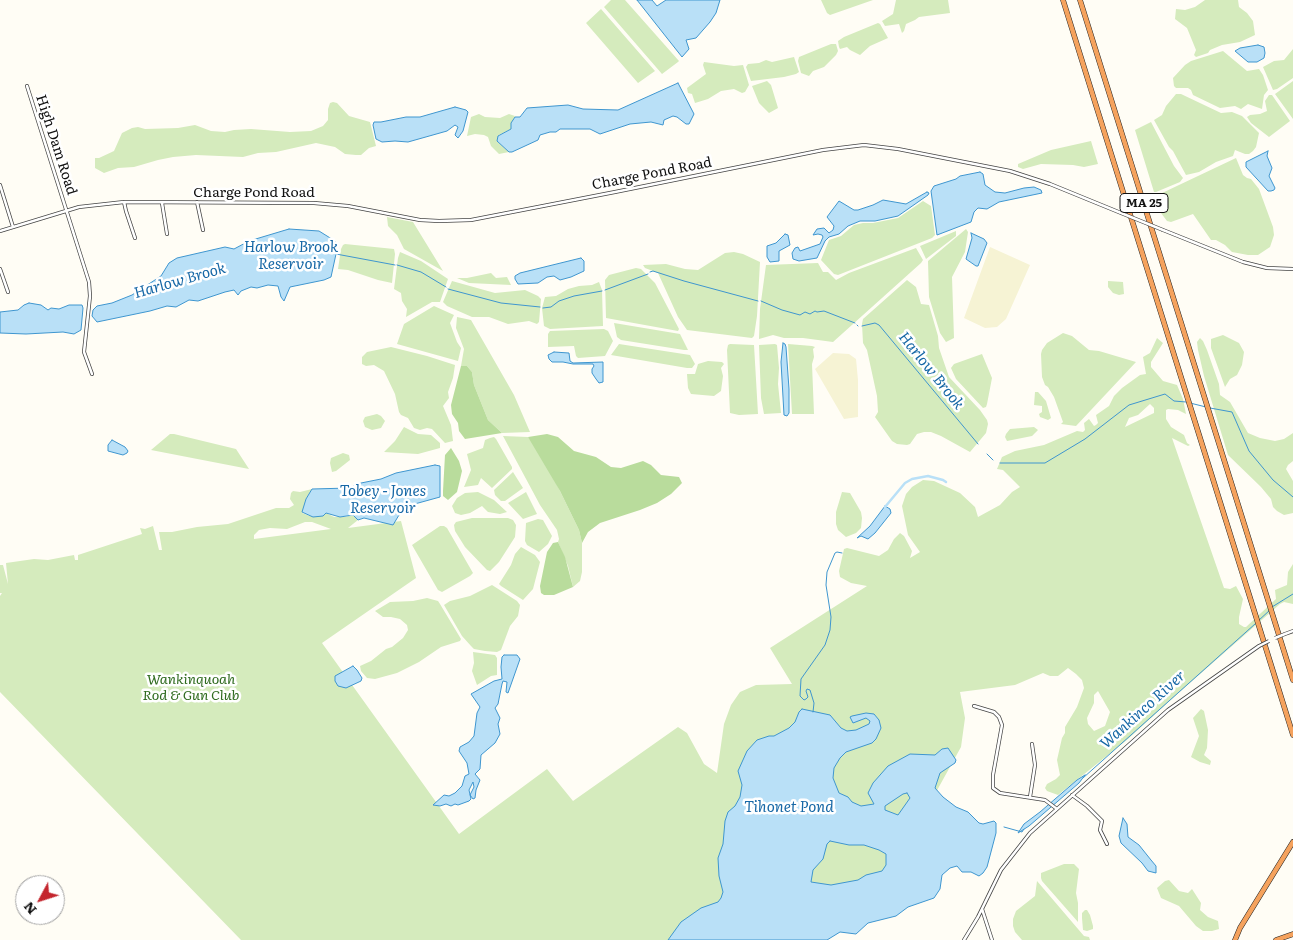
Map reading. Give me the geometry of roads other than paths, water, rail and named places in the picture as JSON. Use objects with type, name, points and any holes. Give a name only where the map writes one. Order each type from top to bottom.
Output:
[{"type":"highway","name":"MA 25","points":[[1063,0],[1293,736]]},
{"type":"highway","name":"MA 25","points":[[1080,0],[1293,680]]},
{"type":"highway","points":[[1235,940],[1293,842]]},
{"type":"highway","points":[[1276,940],[1293,934]]},
{"type":"street","name":"High Dam Road","points":[[27,86],[89,282],[90,296],[84,352],[92,374]]},
{"type":"street","name":"Charge Pond Road","points":[[0,231],[66,210],[97,204],[124,202],[314,203],[348,206],[420,220],[467,220],[832,148],[864,145],[898,149],[1010,171],[1050,184],[1243,262],[1271,268],[1293,269]]},
{"type":"street","points":[[0,185],[13,227]]},
{"type":"street","points":[[124,202],[135,238]]},
{"type":"street","points":[[162,202],[168,234]]},
{"type":"street","points":[[197,202],[203,230]]},
{"type":"street","points":[[0,269],[8,292]]},
{"type":"street","points":[[964,940],[1001,870],[1030,833],[1168,710],[1259,646],[1293,631]]},
{"type":"street","points":[[974,706],[994,712],[999,717],[1002,725],[993,774],[993,788],[1000,793],[1049,802],[1057,809]]},
{"type":"street","points":[[1030,797],[1035,765],[1035,752],[1032,744]]},
{"type":"street","points":[[1072,795],[1087,806],[1102,821],[1100,830],[1106,844]]},
{"type":"street","points":[[982,909],[992,940]]},
{"type":"water","points":[[637,0],[652,0],[657,6],[666,0],[720,0],[716,13],[710,22],[696,38],[686,40],[689,49],[682,57]]},
{"type":"water","points":[[1258,45],[1264,47],[1265,53],[1264,58],[1257,62],[1248,62],[1235,51],[1240,48]]},
{"type":"water","points":[[678,83],[694,114],[689,124],[673,116],[664,120],[663,125],[651,122],[630,124],[600,134],[590,129],[560,129],[556,132],[540,135],[538,140],[512,152],[509,152],[497,141],[498,136],[511,129],[511,123],[515,117],[520,117],[527,108],[568,105],[583,109],[618,110]]},
{"type":"water","points":[[455,107],[468,112],[463,131],[458,138],[455,135],[458,127],[455,125],[447,131],[408,142],[382,142],[376,139],[374,122],[406,117],[420,117]]},
{"type":"water","points":[[1268,151],[1267,156],[1272,168],[1269,176],[1275,188],[1271,191],[1268,191],[1246,167],[1246,162]]},
{"type":"water","points":[[980,172],[983,174],[985,185],[995,192],[1005,193],[1034,187],[1041,190],[1042,193],[999,202],[987,209],[978,208],[974,212],[971,222],[937,235],[931,191],[934,186],[960,176]]},
{"type":"water","points":[[927,192],[929,193],[928,195],[898,216],[875,221],[860,221],[848,226],[839,234],[829,237],[817,258],[799,261],[793,259],[792,253],[795,248],[798,247],[800,251],[820,244],[822,235],[813,235],[817,229],[824,228],[829,233],[833,230],[834,226],[827,217],[839,201],[854,210],[858,210],[883,200],[906,204]]},
{"type":"water","name":"Harlow Brook Reservoir","points":[[289,229],[319,231],[335,241],[336,254],[331,277],[290,287],[284,301],[278,286],[268,285],[257,288],[251,287],[241,291],[238,295],[234,290],[198,301],[189,300],[176,307],[167,306],[97,322],[92,316],[93,310],[97,306],[112,303],[132,295],[161,276],[169,263],[177,258],[225,247],[234,249],[249,241]]},
{"type":"water","points":[[971,233],[984,239],[987,243],[978,266],[966,259],[972,238]]},
{"type":"water","points":[[785,234],[788,235],[790,245],[779,251],[779,261],[770,262],[767,257],[767,246],[776,243]]},
{"type":"water","points":[[581,258],[584,261],[584,271],[571,277],[560,280],[554,276],[547,277],[538,283],[518,284],[515,279],[515,276],[520,273]]},
{"type":"water","points":[[29,303],[41,305],[48,310],[51,308],[59,309],[69,305],[82,305],[81,330],[74,334],[63,332],[0,333],[0,312],[18,310]]},
{"type":"water","points":[[783,343],[786,347],[789,389],[789,413],[787,416],[784,415],[781,362]]},
{"type":"water","points":[[554,352],[569,353],[570,361],[573,363],[603,362],[603,382],[599,383],[592,373],[593,364],[552,362],[548,355]]},
{"type":"water","points":[[112,440],[125,447],[128,451],[127,453],[123,455],[108,451],[108,445]]},
{"type":"water","name":"Tobey - Jones Reservoir","points":[[435,465],[440,466],[440,497],[411,505],[409,511],[399,515],[393,525],[364,518],[358,520],[353,515],[340,517],[326,513],[323,516],[313,517],[302,512],[306,499],[312,489],[349,488],[396,473]]},
{"type":"water","points":[[885,506],[890,509],[891,513],[875,533],[868,539],[861,536],[857,538],[870,526]]},
{"type":"water","points":[[504,655],[517,655],[520,659],[508,693],[506,692],[507,682],[503,681],[498,704],[495,708],[500,718],[498,724],[500,734],[495,743],[481,755],[480,769],[475,774],[480,780],[475,798],[473,799],[470,795],[471,799],[469,801],[458,805],[433,805],[444,795],[449,796],[455,793],[462,786],[465,776],[469,774],[467,763],[459,751],[460,747],[469,742],[474,736],[477,713],[480,707],[471,694],[494,681],[502,679],[502,657]],"holes":[[[473,782],[474,787],[470,795],[469,790]]]},
{"type":"water","points":[[353,666],[362,678],[361,681],[346,688],[338,686],[335,676]]},
{"type":"water","name":"Tihonet Pond","points":[[802,709],[830,715],[841,728],[847,731],[856,730],[869,724],[870,721],[866,718],[853,723],[850,717],[852,716],[866,713],[874,714],[879,720],[881,728],[876,739],[872,743],[846,752],[834,768],[833,778],[839,793],[861,806],[874,804],[868,793],[873,783],[888,766],[910,754],[935,755],[942,749],[948,748],[956,760],[955,763],[940,773],[935,788],[943,797],[956,807],[968,812],[979,823],[983,824],[994,821],[996,823],[996,833],[987,867],[979,876],[971,872],[962,872],[957,866],[950,868],[942,875],[940,889],[934,898],[908,907],[896,916],[868,923],[856,934],[840,932],[827,940],[668,940],[681,922],[701,908],[718,902],[721,898],[723,892],[719,876],[718,858],[723,844],[725,821],[728,812],[735,806],[740,797],[742,785],[738,771],[747,751],[757,740],[774,736],[789,728],[795,722]],"holes":[[[907,793],[910,798],[898,815],[885,810],[885,806]],[[830,841],[849,845],[864,845],[879,850],[886,854],[886,865],[882,871],[866,875],[858,880],[831,885],[811,882],[813,870],[823,859],[827,844]]]},
{"type":"water","points":[[1085,775],[1079,783],[1029,826],[1018,833],[1024,824]]},
{"type":"water","points":[[1123,818],[1127,824],[1128,837],[1139,845],[1156,866],[1156,873],[1148,871],[1121,843],[1119,836]]},
{"type":"waterway","name":"Harlow Brook","points":[[336,254],[395,265]]},
{"type":"waterway","name":"Harlow Brook","points":[[397,265],[421,272],[446,287]]},
{"type":"waterway","name":"Harlow Brook","points":[[650,272],[653,271],[758,301]]},
{"type":"waterway","name":"Harlow Brook","points":[[605,290],[648,274]]},
{"type":"waterway","name":"Harlow Brook","points":[[448,289],[501,303],[540,307]]},
{"type":"waterway","name":"Harlow Brook","points":[[543,308],[551,307],[559,301],[574,296],[602,291]]},
{"type":"waterway","name":"Harlow Brook","points":[[761,301],[800,315],[805,312],[810,314],[815,311],[824,311],[855,323]]},
{"type":"waterway","name":"Harlow Brook","points":[[862,326],[875,323],[879,325],[978,444]]},
{"type":"waterway","name":"Harlow Brook","points":[[1000,463],[1045,463],[1085,439],[1129,405],[1165,394],[1174,401],[1186,402]]},
{"type":"waterway","name":"Harlow Brook","points":[[1190,403],[1206,407]]},
{"type":"waterway","name":"Harlow Brook","points":[[1210,408],[1232,412],[1249,451],[1273,480],[1293,497]]},
{"type":"waterway","name":"Harlow Brook","points":[[987,454],[993,460]]},
{"type":"waterway","points":[[885,507],[905,483],[912,479],[928,476],[946,482]]},
{"type":"waterway","points":[[813,712],[814,703],[810,690],[807,689],[806,691],[808,697],[806,699],[804,700],[800,696],[801,679],[825,645],[830,630],[831,617],[826,585],[827,572],[835,553],[842,553]]},
{"type":"waterway","name":"Wankinco River","points":[[1272,607],[1293,594]]},
{"type":"waterway","name":"Wankinco River","points":[[1258,621],[1270,610]]},
{"type":"waterway","name":"Wankinco River","points":[[1083,778],[1255,624]]},
{"type":"waterway","name":"Wankinco River","points":[[1004,827],[1022,832],[1024,829]]},
{"type":"park label","name":"Wankinquoah Rod & Gun Club","points":[[191,688]]}]
